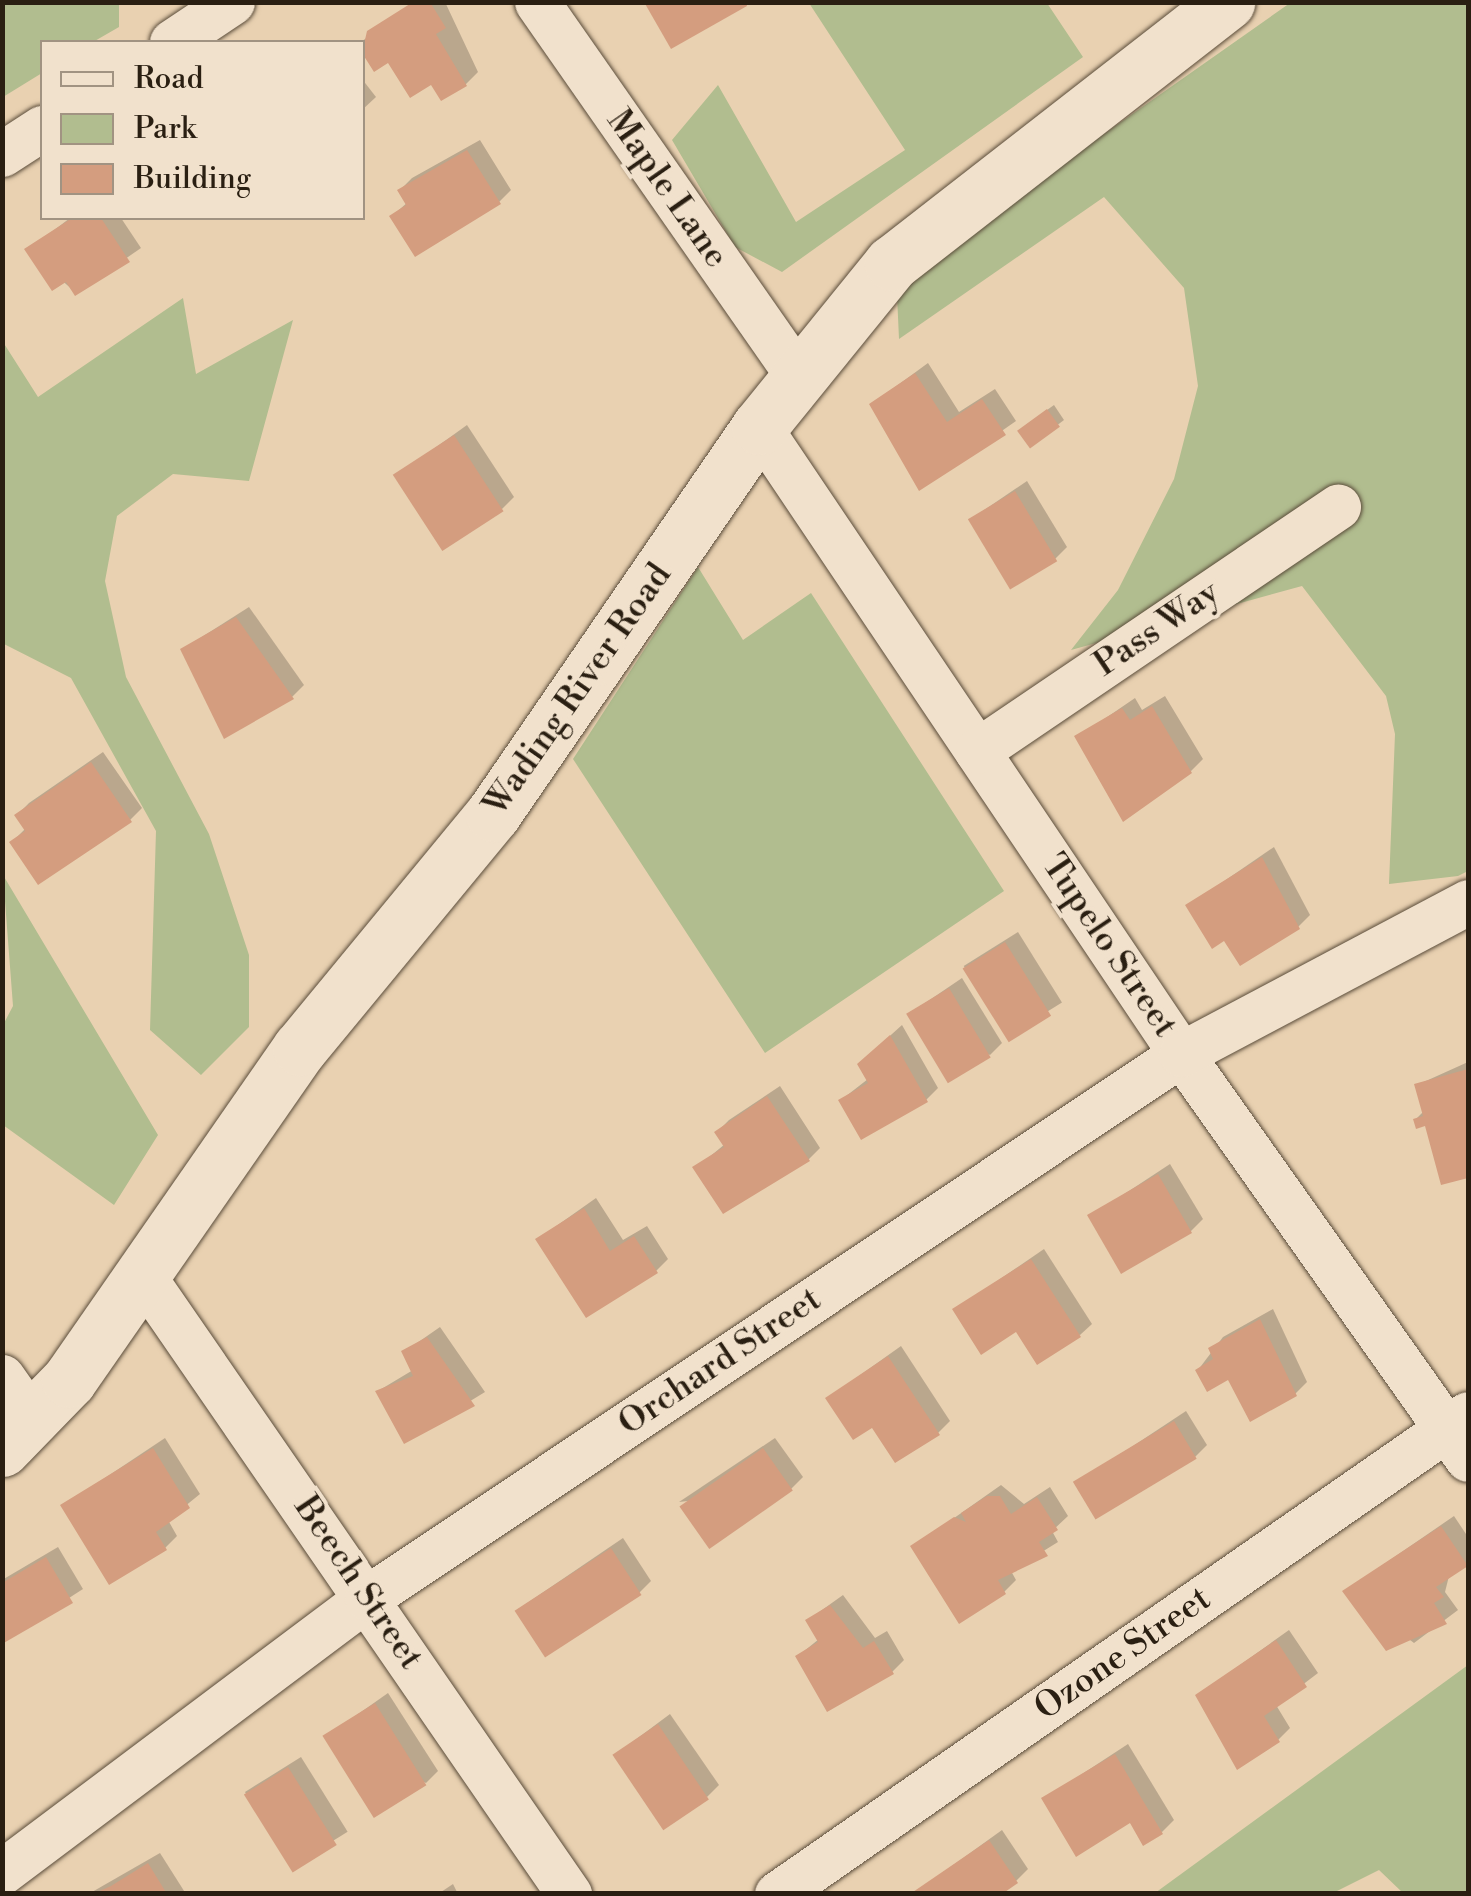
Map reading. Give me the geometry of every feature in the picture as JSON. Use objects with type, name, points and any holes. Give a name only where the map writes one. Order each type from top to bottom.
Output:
[{"type":"main road","name":"Wading River Road","points":[[18,1435],[142,1276],[300,1048],[494,814],[759,428],[892,263],[1226,2]]},
{"type":"street","points":[[175,40],[232,2]]},
{"type":"street","name":"Maple Lane","points":[[537,2],[798,376]]},
{"type":"street","points":[[2,154],[40,129]]},
{"type":"street","name":"Tupelo Street","points":[[759,428],[1181,1054],[1462,1434]]},
{"type":"street","name":"Pass Way","points":[[977,751],[1338,507]]},
{"type":"street","name":"Orchard Street","points":[[2,1872],[367,1598],[1181,1054],[1468,902]]},
{"type":"street","name":"Beech Street","points":[[142,1276],[569,1894]]},
{"type":"street","points":[[2,1377],[18,1435]]},
{"type":"street","name":"Ozone Street","points":[[777,1894],[1462,1434]]},
{"type":"green space","points":[[2,3],[119,3],[119,27],[96,40],[40,40],[40,74],[3,97]]},
{"type":"green space","points":[[809,3],[1047,3],[1083,57],[782,272],[735,247],[672,140],[718,85],[796,222],[905,150]]},
{"type":"green space","points":[[1290,3],[1468,3],[1468,871],[1458,876],[1389,884],[1395,734],[1386,696],[1302,586],[1071,650],[1118,590],[1174,479],[1198,386],[1184,288],[1104,197],[899,339],[897,295],[1074,155]]},
{"type":"green space","points":[[183,298],[196,374],[293,320],[249,481],[173,474],[117,516],[105,581],[126,677],[209,834],[249,955],[249,1027],[201,1075],[150,1030],[156,831],[71,678],[2,643],[3,342],[38,397]]},
{"type":"green space","points":[[698,567],[743,640],[811,593],[1004,891],[765,1053],[573,759]]},
{"type":"green space","points":[[3,875],[158,1135],[114,1205],[3,1125],[3,1025],[13,1006]]},
{"type":"green space","points":[[1468,1665],[1468,1893],[1403,1893],[1379,1870],[1333,1893],[1155,1893]]},
{"type":"building","points":[[413,2],[430,2],[446,28],[436,34],[467,86],[441,101],[431,85],[410,98],[388,63],[374,72],[365,58],[367,31]]},
{"type":"building","points":[[644,2],[746,2],[747,6],[671,49]]},
{"type":"building","points":[[467,150],[501,204],[415,257],[389,216],[406,205],[397,190]]},
{"type":"building","points":[[69,220],[102,220],[130,262],[75,296],[66,282],[52,291],[24,249]]},
{"type":"building","points":[[915,373],[947,422],[982,399],[1006,435],[919,491],[869,404]]},
{"type":"building","points":[[1047,409],[1060,427],[1030,449],[1017,431]]},
{"type":"building","points":[[454,435],[504,511],[442,551],[393,475]]},
{"type":"building","points":[[1015,491],[1057,561],[1010,590],[968,519]]},
{"type":"building","points":[[236,617],[294,699],[224,739],[180,649]]},
{"type":"building","points":[[1152,706],[1192,773],[1123,822],[1074,736],[1122,708],[1130,720]]},
{"type":"building","points":[[91,762],[132,822],[38,885],[9,842],[25,831],[14,815]]},
{"type":"building","points":[[1262,857],[1300,929],[1240,966],[1224,941],[1212,949],[1185,905]]},
{"type":"building","points":[[1005,942],[1051,1016],[1009,1042],[963,968]]},
{"type":"building","points":[[949,988],[991,1057],[948,1083],[906,1014]]},
{"type":"building","points":[[890,1035],[928,1102],[861,1140],[838,1100],[868,1083],[857,1064]]},
{"type":"building","points":[[1468,1069],[1468,1178],[1441,1185],[1425,1126],[1416,1129],[1413,1119],[1423,1116],[1414,1084]]},
{"type":"building","points":[[767,1096],[810,1161],[723,1214],[692,1167],[724,1147],[714,1132]]},
{"type":"building","points":[[1158,1174],[1192,1233],[1121,1274],[1087,1215]]},
{"type":"building","points":[[584,1208],[610,1251],[634,1236],[658,1273],[586,1318],[535,1239]]},
{"type":"building","points":[[1031,1259],[1081,1337],[1037,1365],[1016,1332],[981,1355],[952,1309]]},
{"type":"building","points":[[1260,1319],[1297,1396],[1250,1422],[1228,1380],[1207,1392],[1195,1370],[1213,1359],[1208,1348]]},
{"type":"building","points":[[427,1337],[475,1406],[404,1444],[375,1391],[413,1376],[401,1351]]},
{"type":"building","points":[[888,1356],[940,1435],[895,1463],[872,1428],[853,1440],[825,1398]]},
{"type":"building","points":[[1174,1421],[1197,1459],[1096,1519],[1073,1482]]},
{"type":"building","points":[[153,1448],[190,1508],[156,1532],[167,1550],[109,1585],[60,1505]]},
{"type":"building","points":[[763,1448],[793,1491],[709,1549],[679,1507]]},
{"type":"building","points":[[987,1496],[1000,1496],[1011,1514],[1037,1497],[1058,1530],[1039,1542],[1048,1556],[998,1580],[1006,1594],[959,1624],[910,1546],[954,1517],[966,1522],[961,1513]]},
{"type":"building","points":[[1441,1526],[1468,1566],[1436,1587],[1444,1597],[1434,1603],[1447,1624],[1386,1651],[1342,1591]]},
{"type":"building","points":[[611,1548],[641,1595],[545,1658],[515,1611]]},
{"type":"building","points":[[46,1557],[73,1603],[2,1644],[2,1583]]},
{"type":"building","points":[[830,1605],[863,1648],[874,1641],[894,1674],[827,1712],[795,1656],[818,1642],[805,1620]]},
{"type":"building","points":[[1276,1640],[1307,1687],[1264,1716],[1280,1742],[1237,1770],[1195,1695]]},
{"type":"building","points":[[375,1703],[426,1785],[374,1818],[322,1736]]},
{"type":"building","points":[[658,1724],[709,1799],[663,1830],[612,1755]]},
{"type":"building","points":[[1115,1754],[1163,1834],[1143,1846],[1130,1823],[1076,1857],[1041,1798]]},
{"type":"building","points":[[288,1767],[337,1845],[293,1873],[244,1795]]},
{"type":"building","points":[[989,1840],[1018,1883],[1002,1894],[910,1894]]},
{"type":"building","points":[[148,1863],[167,1894],[93,1894],[111,1886]]}]
